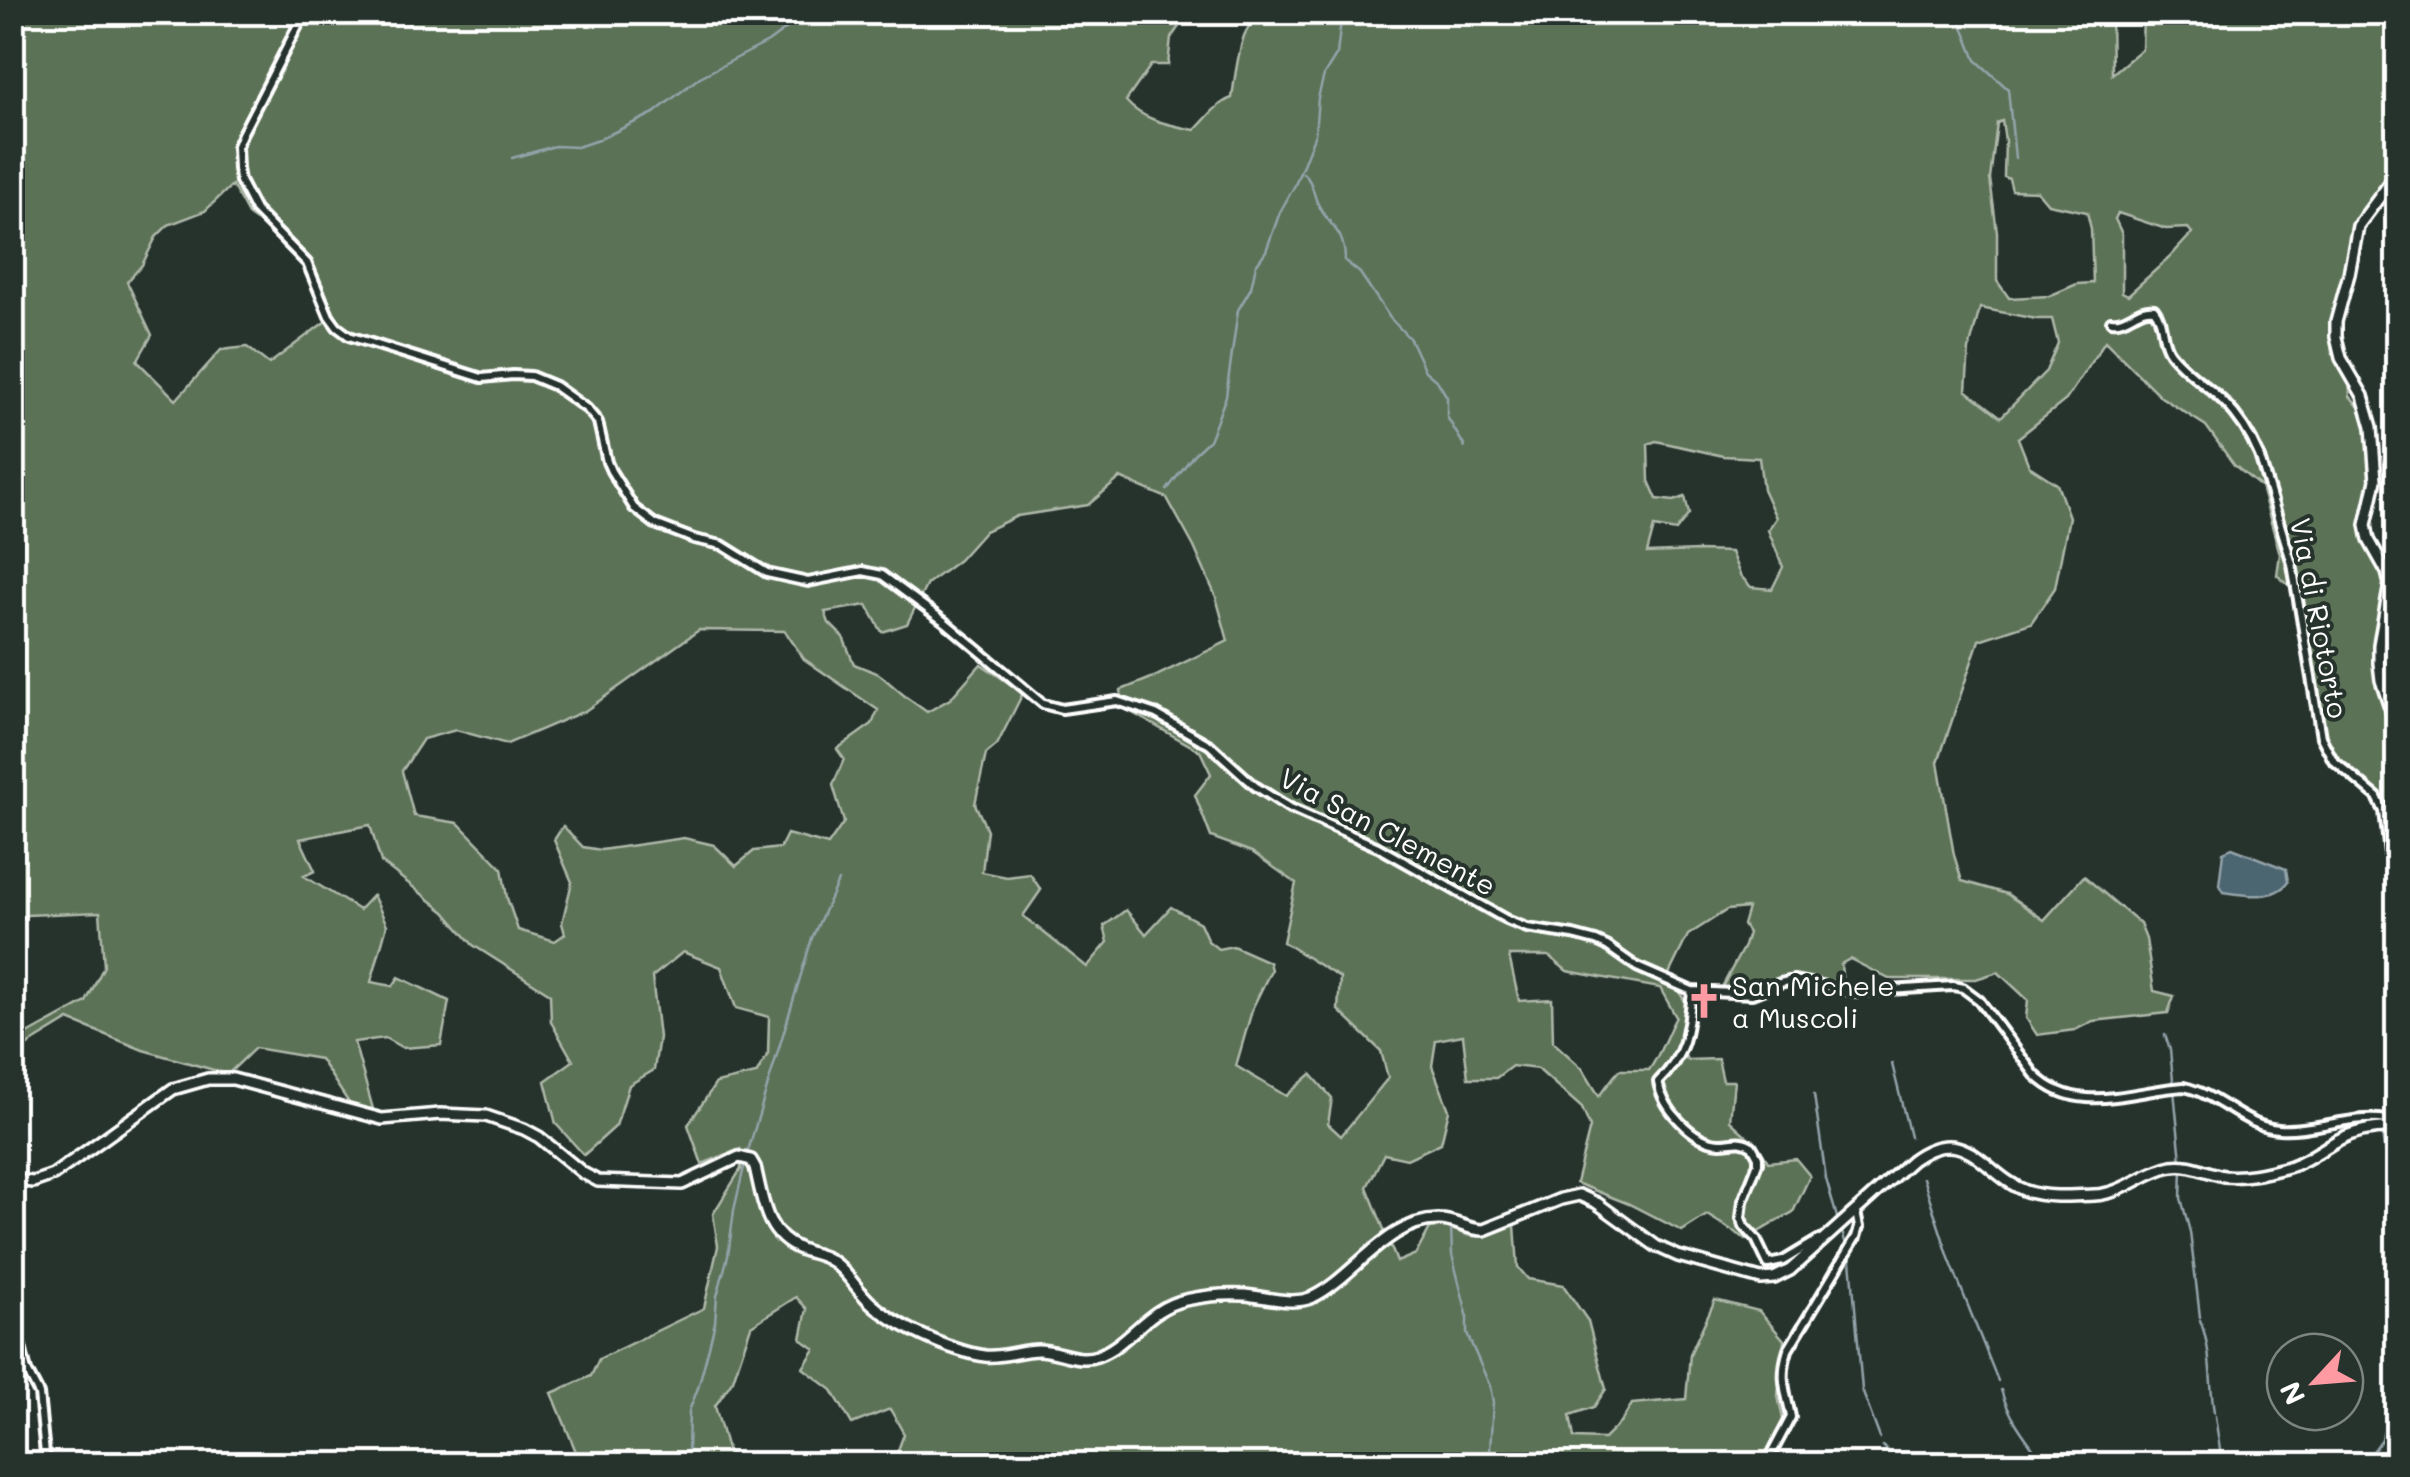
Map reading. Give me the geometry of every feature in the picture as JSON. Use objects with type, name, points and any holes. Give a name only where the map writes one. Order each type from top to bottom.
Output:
[{"type":"main road","points":[[2398,172],[2358,226],[2336,337],[2341,358],[2363,396],[2373,438],[2376,488],[2366,526],[2390,584],[2379,663],[2398,731]]},
{"type":"main road","points":[[2398,940],[2392,974],[2398,1000]]},
{"type":"main road","points":[[12,1180],[33,1182],[53,1175],[174,1089],[220,1078],[382,1119],[440,1114],[486,1116],[540,1137],[598,1181],[682,1184],[734,1158],[745,1157],[756,1167],[769,1222],[780,1237],[801,1250],[829,1258],[873,1305],[909,1329],[985,1356],[1038,1350],[1092,1358],[1172,1304],[1233,1295],[1300,1301],[1321,1292],[1384,1241],[1408,1228],[1441,1220],[1474,1230],[1491,1229],[1573,1195],[1590,1198],[1669,1252],[1761,1280],[1785,1273],[1920,1155],[1944,1147],[1968,1151],[2020,1188],[2043,1194],[2102,1195],[2181,1165],[2221,1175],[2254,1174],[2296,1165],[2355,1133],[2398,1126]]},
{"type":"street","name":"Via San Clemente","points":[[305,12],[238,146],[240,181],[255,210],[307,262],[329,316],[349,336],[482,378],[531,376],[572,397],[598,422],[606,462],[634,508],[655,524],[722,545],[767,573],[808,582],[863,570],[882,575],[1043,704],[1062,709],[1117,701],[1144,708],[1210,745],[1255,786],[1288,806],[1378,847],[1509,922],[1596,941],[1637,967],[1692,991],[1752,994],[1793,980],[1857,992],[1954,986],[1964,988],[1979,1000],[2035,1075],[2064,1094],[2098,1099],[2173,1088],[2196,1090],[2277,1130],[2375,1119],[2391,1120],[2398,1126]]},
{"type":"street","name":"Via di Riotorto","points":[[2111,322],[2154,309],[2160,316],[2170,353],[2224,402],[2252,440],[2290,556],[2321,737],[2334,760],[2378,797],[2384,811],[2389,854],[2398,876]]},
{"type":"street","points":[[1692,991],[1684,1045],[1672,1068],[1658,1082],[1669,1110],[1677,1120],[1709,1140],[1733,1139],[1752,1146],[1758,1162],[1742,1200],[1742,1218],[1768,1264],[1784,1261],[1837,1228]]},
{"type":"street","points":[[1766,1464],[1791,1417],[1783,1380],[1788,1350],[1848,1251],[1859,1227],[1856,1212]]},
{"type":"street","points":[[12,1311],[27,1372],[39,1394],[46,1464]]},
{"type":"green space","points":[[12,13],[1183,13],[1171,38],[1168,65],[1151,65],[1126,101],[1149,118],[1195,130],[1217,107],[1232,98],[1244,36],[1255,13],[2111,13],[2112,74],[2142,49],[2143,13],[2263,13],[2273,26],[2284,13],[2397,13],[2397,166],[2355,224],[2330,338],[2332,353],[2349,379],[2350,396],[2363,412],[2368,439],[2371,484],[2363,508],[2364,537],[2380,572],[2397,589],[2397,842],[2392,840],[2381,796],[2340,762],[2326,741],[2299,594],[2277,575],[2280,554],[2261,487],[2234,465],[2206,426],[2161,397],[2105,341],[2066,400],[2018,438],[2029,466],[2057,484],[2069,517],[2055,588],[2031,623],[1979,640],[1938,762],[1962,881],[2007,894],[2044,920],[2084,876],[2140,924],[2154,991],[2174,996],[2168,1013],[2093,1021],[2075,1030],[2037,1035],[2026,1018],[2028,1000],[1998,972],[1976,979],[1889,979],[1850,959],[1841,964],[1843,986],[1790,976],[1747,990],[1721,989],[1748,933],[1743,925],[1748,908],[1727,910],[1688,935],[1668,976],[1685,1001],[1681,1046],[1687,1060],[1718,1059],[1723,1081],[1734,1081],[1730,1121],[1759,1147],[1768,1162],[1796,1159],[1810,1176],[1793,1212],[1746,1239],[1707,1215],[1682,1231],[1576,1183],[1590,1127],[1582,1108],[1538,1069],[1512,1066],[1496,1078],[1468,1078],[1463,1035],[1436,1040],[1432,1066],[1449,1110],[1441,1143],[1407,1159],[1384,1154],[1367,1187],[1397,1262],[1416,1254],[1430,1228],[1478,1236],[1515,1225],[1518,1267],[1528,1279],[1563,1285],[1588,1321],[1606,1389],[1594,1407],[1570,1415],[1574,1438],[1604,1439],[1632,1404],[1686,1399],[1690,1354],[1715,1300],[1759,1311],[1784,1340],[1778,1396],[1784,1424],[1763,1464],[889,1464],[894,1461],[904,1434],[890,1409],[852,1424],[832,1390],[803,1368],[815,1349],[801,1339],[807,1309],[796,1297],[751,1326],[733,1380],[715,1406],[731,1464],[581,1464],[552,1393],[591,1376],[599,1359],[704,1308],[718,1246],[713,1214],[741,1169],[740,1149],[702,1164],[688,1125],[716,1083],[756,1074],[768,1054],[769,1017],[736,1008],[721,967],[683,952],[652,977],[659,1037],[654,1070],[629,1085],[616,1126],[584,1155],[556,1124],[545,1081],[573,1061],[551,1022],[550,994],[473,945],[445,912],[381,862],[370,825],[300,839],[315,871],[304,876],[359,910],[373,895],[387,925],[371,982],[393,986],[399,977],[449,1001],[441,1045],[403,1048],[385,1038],[354,1042],[373,1109],[351,1106],[320,1059],[255,1048],[228,1074],[143,1050],[69,1020],[23,1048],[26,1035],[86,1002],[104,966],[100,912],[26,915],[13,929]],"holes":[[[2002,121],[2004,177],[2009,179],[2012,190],[2037,191],[2048,204],[2087,212],[2093,283],[2077,284],[2049,296],[2009,298],[1997,281],[1997,232],[1990,179],[1997,123]],[[232,185],[249,216],[301,263],[326,321],[269,364],[247,347],[221,350],[176,400],[137,361],[152,335],[127,282],[168,225],[205,211]],[[2118,213],[2166,229],[2188,228],[2192,233],[2128,295],[2122,292],[2122,234],[2115,219]],[[1980,308],[2052,319],[2058,343],[2046,371],[2001,417],[1966,390],[1969,350]],[[1656,441],[1723,456],[1759,458],[1763,489],[1776,518],[1768,530],[1783,567],[1772,589],[1751,587],[1740,575],[1731,552],[1647,553],[1654,527],[1676,531],[1689,514],[1685,497],[1674,501],[1657,499],[1649,481],[1648,444]],[[1120,478],[1167,498],[1194,547],[1216,597],[1228,641],[1121,690],[1122,707],[1200,751],[1211,774],[1195,795],[1211,837],[1252,852],[1296,883],[1283,942],[1340,978],[1338,1010],[1381,1051],[1388,1078],[1341,1136],[1328,1124],[1332,1098],[1311,1074],[1286,1096],[1236,1066],[1253,1007],[1271,970],[1269,962],[1233,946],[1218,949],[1208,941],[1200,923],[1171,907],[1146,934],[1126,910],[1104,926],[1108,942],[1087,967],[1023,916],[1041,890],[1030,874],[1007,877],[982,872],[987,830],[975,804],[986,754],[997,745],[1023,693],[981,664],[950,699],[927,712],[879,674],[854,664],[843,637],[829,623],[825,612],[867,605],[882,632],[907,624],[927,584],[959,560],[985,531],[1017,516],[1088,505]],[[699,630],[785,631],[804,659],[878,710],[872,724],[837,749],[844,759],[833,785],[844,822],[828,845],[787,834],[780,848],[754,851],[736,866],[714,845],[684,838],[601,850],[583,847],[563,826],[554,840],[572,882],[562,923],[565,934],[555,941],[518,930],[502,868],[458,823],[414,816],[402,771],[423,739],[456,730],[507,744],[585,711]],[[1509,956],[1549,956],[1567,971],[1660,988],[1676,1017],[1649,1070],[1619,1070],[1599,1096],[1582,1068],[1553,1042],[1552,999],[1519,1001]]]},
{"type":"water","points":[[2232,848],[2286,869],[2288,882],[2267,894],[2223,892],[2219,885],[2223,852]]},
{"type":"waterway","points":[[512,158],[598,140],[654,113],[700,77],[787,28],[835,12]]},
{"type":"waterway","points":[[1167,490],[1209,440],[1226,396],[1238,310],[1251,288],[1256,265],[1266,251],[1315,134],[1318,98],[1324,75],[1337,54],[1342,12]]},
{"type":"waterway","points":[[1957,12],[1976,60],[2008,89],[2015,158]]},
{"type":"waterway","points":[[1303,173],[1321,210],[1339,234],[1345,261],[1360,273],[1390,318],[1410,339],[1425,371],[1447,397],[1447,417],[1465,447]]},
{"type":"waterway","points":[[748,1151],[812,938],[838,881]]},
{"type":"waterway","points":[[2165,1035],[2170,1050],[2181,1161]]},
{"type":"waterway","points":[[1892,1064],[1910,1137]]},
{"type":"waterway","points":[[1814,1095],[1826,1179],[1838,1221]]},
{"type":"waterway","points":[[2382,1134],[2398,1239]]},
{"type":"waterway","points":[[682,1464],[688,1453],[689,1411],[715,1322],[745,1163]]},
{"type":"waterway","points":[[2182,1169],[2181,1198],[2190,1232],[2200,1317]]},
{"type":"waterway","points":[[1923,1178],[1949,1258],[1998,1381]]},
{"type":"waterway","points":[[1451,1227],[1452,1255],[1467,1314],[1467,1334],[1493,1402],[1490,1450],[1482,1464]]},
{"type":"waterway","points":[[1841,1229],[1851,1260],[1862,1390],[1880,1438]]},
{"type":"waterway","points":[[2200,1320],[2214,1412]]},
{"type":"waterway","points":[[2001,1390],[2014,1420],[2045,1464]]},
{"type":"waterway","points":[[2364,1464],[2382,1439],[2389,1408],[2398,1394]]},
{"type":"waterway","points":[[2215,1416],[2222,1464]]},
{"type":"waterway","points":[[1883,1446],[1913,1464]]},
{"type":"place","name":"San Michele a Muscoli","points":[[1704,1001]]}]
